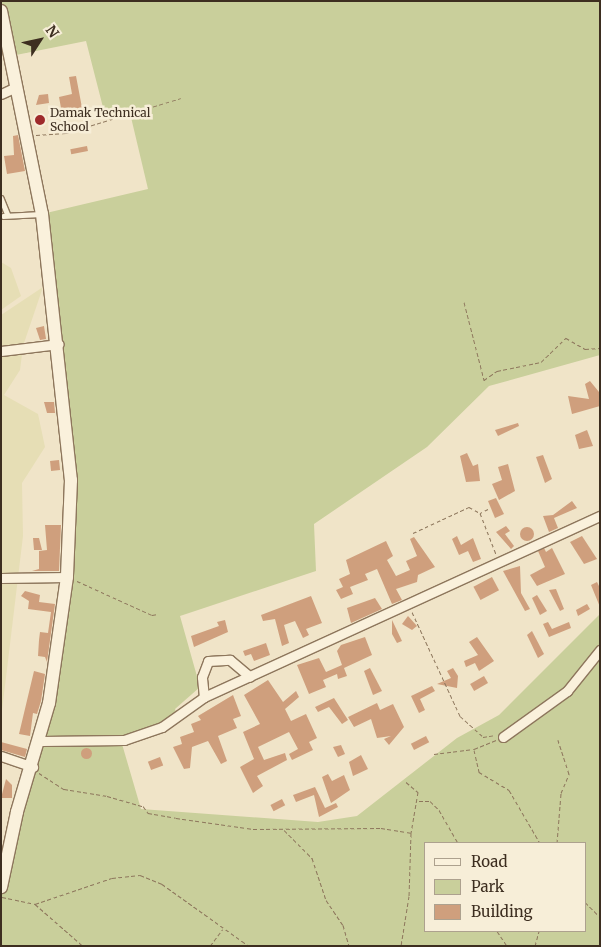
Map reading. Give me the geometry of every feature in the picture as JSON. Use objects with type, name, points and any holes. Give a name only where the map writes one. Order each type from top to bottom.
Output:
[{"type":"street","points":[[1,11],[42,214],[70,446],[68,577],[42,741],[17,812],[1,887]]},
{"type":"street","points":[[1,94],[16,87]]},
{"type":"street","points":[[1,351],[59,344]]},
{"type":"street","points":[[42,741],[124,740],[162,727],[204,697],[407,606],[600,516]]},
{"type":"street","points":[[1,578],[68,577]]},
{"type":"street","points":[[503,737],[567,691],[600,650]]},
{"type":"street","points":[[204,697],[202,677],[208,661],[230,660],[250,677]]},
{"type":"street","points":[[1,756],[32,768]]},
{"type":"lane","points":[[1,198],[6,215],[42,214]]},
{"type":"path","points":[[27,136],[66,133],[181,98]]},
{"type":"path","points":[[464,302],[484,380],[497,371],[541,362],[566,338],[584,349],[600,348]]},
{"type":"path","points":[[413,533],[469,507],[480,513],[500,561]]},
{"type":"path","points":[[480,513],[488,509]]},
{"type":"path","points":[[68,577],[152,615],[158,614]]},
{"type":"path","points":[[407,606],[460,716],[483,737],[498,733],[503,737],[474,749],[434,754]]},
{"type":"path","points":[[557,842],[561,793],[569,774],[558,740]]},
{"type":"path","points":[[474,749],[479,772],[509,790],[539,842]]},
{"type":"path","points":[[32,768],[64,789],[143,806],[148,813],[253,829],[381,828],[411,833]]},
{"type":"path","points":[[401,946],[409,896],[413,810],[419,801],[418,792],[406,782]]},
{"type":"path","points":[[419,801],[430,801],[439,810],[457,842]]},
{"type":"path","points":[[282,828],[312,858],[326,900],[343,925],[349,946]]},
{"type":"path","points":[[35,904],[112,878],[140,875],[162,884],[249,946]]},
{"type":"path","points":[[1,897],[35,904],[83,946]]},
{"type":"path","points":[[586,903],[600,917]]},
{"type":"path","points":[[210,946],[223,928]]},
{"type":"path","points":[[498,932],[507,946]]},
{"type":"path","points":[[535,946],[539,932]]},
{"type":"shaded area","points":[[1,262],[11,268],[21,296],[1,310]]},
{"type":"shaded area","points":[[43,287],[23,346],[20,370],[4,395],[38,414],[45,447],[22,483],[23,536],[1,719],[1,315]]},
{"type":"green space","points":[[1,1],[600,1],[600,355],[489,386],[427,447],[314,524],[316,571],[180,616],[200,687],[175,709],[179,722],[122,744],[141,809],[318,822],[357,816],[457,738],[499,715],[600,614],[600,946],[1,946],[1,884],[56,681],[72,592],[75,466],[42,214],[148,189],[130,113],[106,119],[86,41],[11,56]]},
{"type":"building","points":[[76,76],[83,113],[63,119],[59,97],[72,94],[69,77]]},
{"type":"building","points":[[48,94],[49,103],[36,105],[39,95]]},
{"type":"building","points":[[18,135],[25,171],[7,174],[4,156],[14,155],[13,136]]},
{"type":"building","points":[[87,146],[88,151],[71,154],[70,149]]},
{"type":"building","points":[[44,326],[46,339],[40,340],[36,328]]},
{"type":"building","points":[[590,381],[599,392],[600,406],[572,414],[568,396],[589,399],[585,384]]},
{"type":"building","points":[[44,402],[54,402],[55,413],[47,413]]},
{"type":"building","points":[[518,423],[519,426],[498,436],[495,430]]},
{"type":"building","points":[[587,430],[593,446],[579,449],[575,435]]},
{"type":"building","points":[[467,453],[473,466],[478,464],[480,481],[466,482],[460,456]]},
{"type":"building","points":[[543,455],[552,479],[545,483],[536,457]]},
{"type":"building","points":[[59,460],[60,470],[51,471],[50,461]]},
{"type":"building","points":[[508,464],[515,491],[499,500],[492,484],[502,480],[498,467]]},
{"type":"building","points":[[496,498],[504,514],[495,518],[488,501]]},
{"type":"building","points":[[572,501],[577,508],[554,518],[558,528],[549,532],[543,516],[553,515]]},
{"type":"building","points":[[45,525],[61,525],[59,571],[32,571],[39,569],[39,551],[47,550]]},
{"type":"building","points":[[506,526],[510,531],[505,534],[514,546],[511,549],[496,532]]},
{"type":"building","points":[[524,527],[530,527],[534,534],[530,541],[524,541],[520,537],[520,531]]},
{"type":"building","points":[[457,536],[461,545],[473,538],[481,559],[473,562],[468,551],[459,555],[452,539]]},
{"type":"building","points":[[582,536],[597,559],[584,564],[570,542]]},
{"type":"building","points":[[414,537],[435,567],[418,575],[417,582],[396,589],[402,600],[392,604],[377,569],[365,574],[368,580],[350,587],[353,594],[341,599],[336,590],[343,587],[339,579],[350,574],[346,560],[386,541],[393,556],[387,560],[396,576],[410,570],[406,561],[417,556],[410,539]]},
{"type":"building","points":[[33,538],[39,538],[42,550],[34,550]]},
{"type":"building","points":[[544,548],[546,552],[552,548],[565,574],[537,586],[530,575],[545,567],[538,551]]},
{"type":"building","points":[[520,566],[521,593],[530,609],[525,611],[503,571]]},
{"type":"building","points":[[492,577],[499,590],[481,600],[473,587]]},
{"type":"building","points":[[597,582],[600,588],[600,607],[591,585]]},
{"type":"building","points":[[556,589],[564,609],[560,611],[549,590]]},
{"type":"building","points":[[25,591],[40,595],[39,602],[55,604],[47,662],[45,657],[38,656],[39,640],[40,632],[48,633],[51,612],[28,609],[29,601],[21,596]]},
{"type":"building","points":[[537,595],[547,611],[540,615],[532,598]]},
{"type":"building","points":[[311,596],[322,623],[306,629],[309,635],[303,638],[295,621],[284,625],[289,643],[282,646],[275,619],[263,621],[261,615]]},
{"type":"building","points":[[375,598],[382,609],[351,623],[347,608]]},
{"type":"building","points":[[587,604],[590,609],[578,616],[576,610]]},
{"type":"building","points":[[408,616],[417,626],[412,630],[402,624]]},
{"type":"building","points":[[225,620],[228,632],[194,647],[191,636],[219,626],[217,622]]},
{"type":"building","points":[[392,620],[402,641],[397,643],[392,634]]},
{"type":"building","points":[[548,622],[552,629],[569,622],[571,628],[549,637],[543,624]]},
{"type":"building","points":[[532,631],[544,654],[538,658],[527,635]]},
{"type":"building","points":[[365,637],[372,655],[344,668],[347,676],[338,679],[337,674],[323,680],[326,687],[309,694],[297,665],[319,658],[326,672],[342,665],[337,651],[341,645]]},
{"type":"building","points":[[477,637],[494,661],[479,671],[475,663],[466,667],[464,661],[478,655],[469,642]]},
{"type":"building","points":[[266,643],[270,655],[254,661],[251,654],[245,656],[243,651]]},
{"type":"building","points":[[370,668],[382,691],[373,695],[364,671]]},
{"type":"building","points":[[453,668],[458,676],[457,688],[437,684],[451,678],[447,671]]},
{"type":"building","points":[[34,671],[45,674],[37,714],[33,713],[30,736],[19,734]]},
{"type":"building","points":[[484,676],[488,683],[474,691],[470,684]]},
{"type":"building","points":[[268,680],[283,702],[296,691],[299,697],[285,709],[291,721],[306,714],[317,738],[309,742],[313,750],[292,760],[289,754],[298,749],[289,732],[258,747],[264,760],[285,753],[287,760],[257,776],[263,786],[253,793],[240,767],[254,759],[243,732],[260,724],[244,695]]},
{"type":"building","points":[[432,686],[435,691],[420,699],[425,710],[419,713],[411,696]]},
{"type":"building","points":[[233,695],[241,716],[233,719],[237,728],[218,736],[227,761],[221,764],[208,741],[192,747],[190,768],[184,769],[173,747],[182,744],[180,737],[194,732],[191,724],[201,720],[198,716]]},
{"type":"building","points":[[334,698],[348,720],[342,724],[329,707],[318,712],[315,707]]},
{"type":"building","points":[[377,703],[380,710],[393,704],[404,727],[389,745],[384,739],[391,736],[377,738],[371,719],[354,727],[348,717]]},
{"type":"building","points":[[426,736],[429,742],[414,750],[411,744]]},
{"type":"building","points":[[1,742],[27,749],[25,757],[1,750]]},
{"type":"building","points":[[341,745],[345,754],[338,757],[333,747]]},
{"type":"building","points":[[86,747],[92,753],[86,759],[80,753]]},
{"type":"building","points":[[361,755],[368,769],[353,776],[349,762]]},
{"type":"building","points":[[160,757],[163,765],[151,770],[148,762]]},
{"type":"building","points":[[328,774],[332,781],[344,775],[350,790],[331,803],[322,777]]},
{"type":"building","points":[[6,779],[12,785],[12,798],[1,798]]},
{"type":"building","points":[[315,787],[325,808],[336,803],[338,807],[319,817],[314,795],[296,802],[293,795]]},
{"type":"building","points":[[282,799],[285,805],[274,811],[270,805]]},
{"type":"place","name":"Damak Technical School","points":[[40,120]]}]
